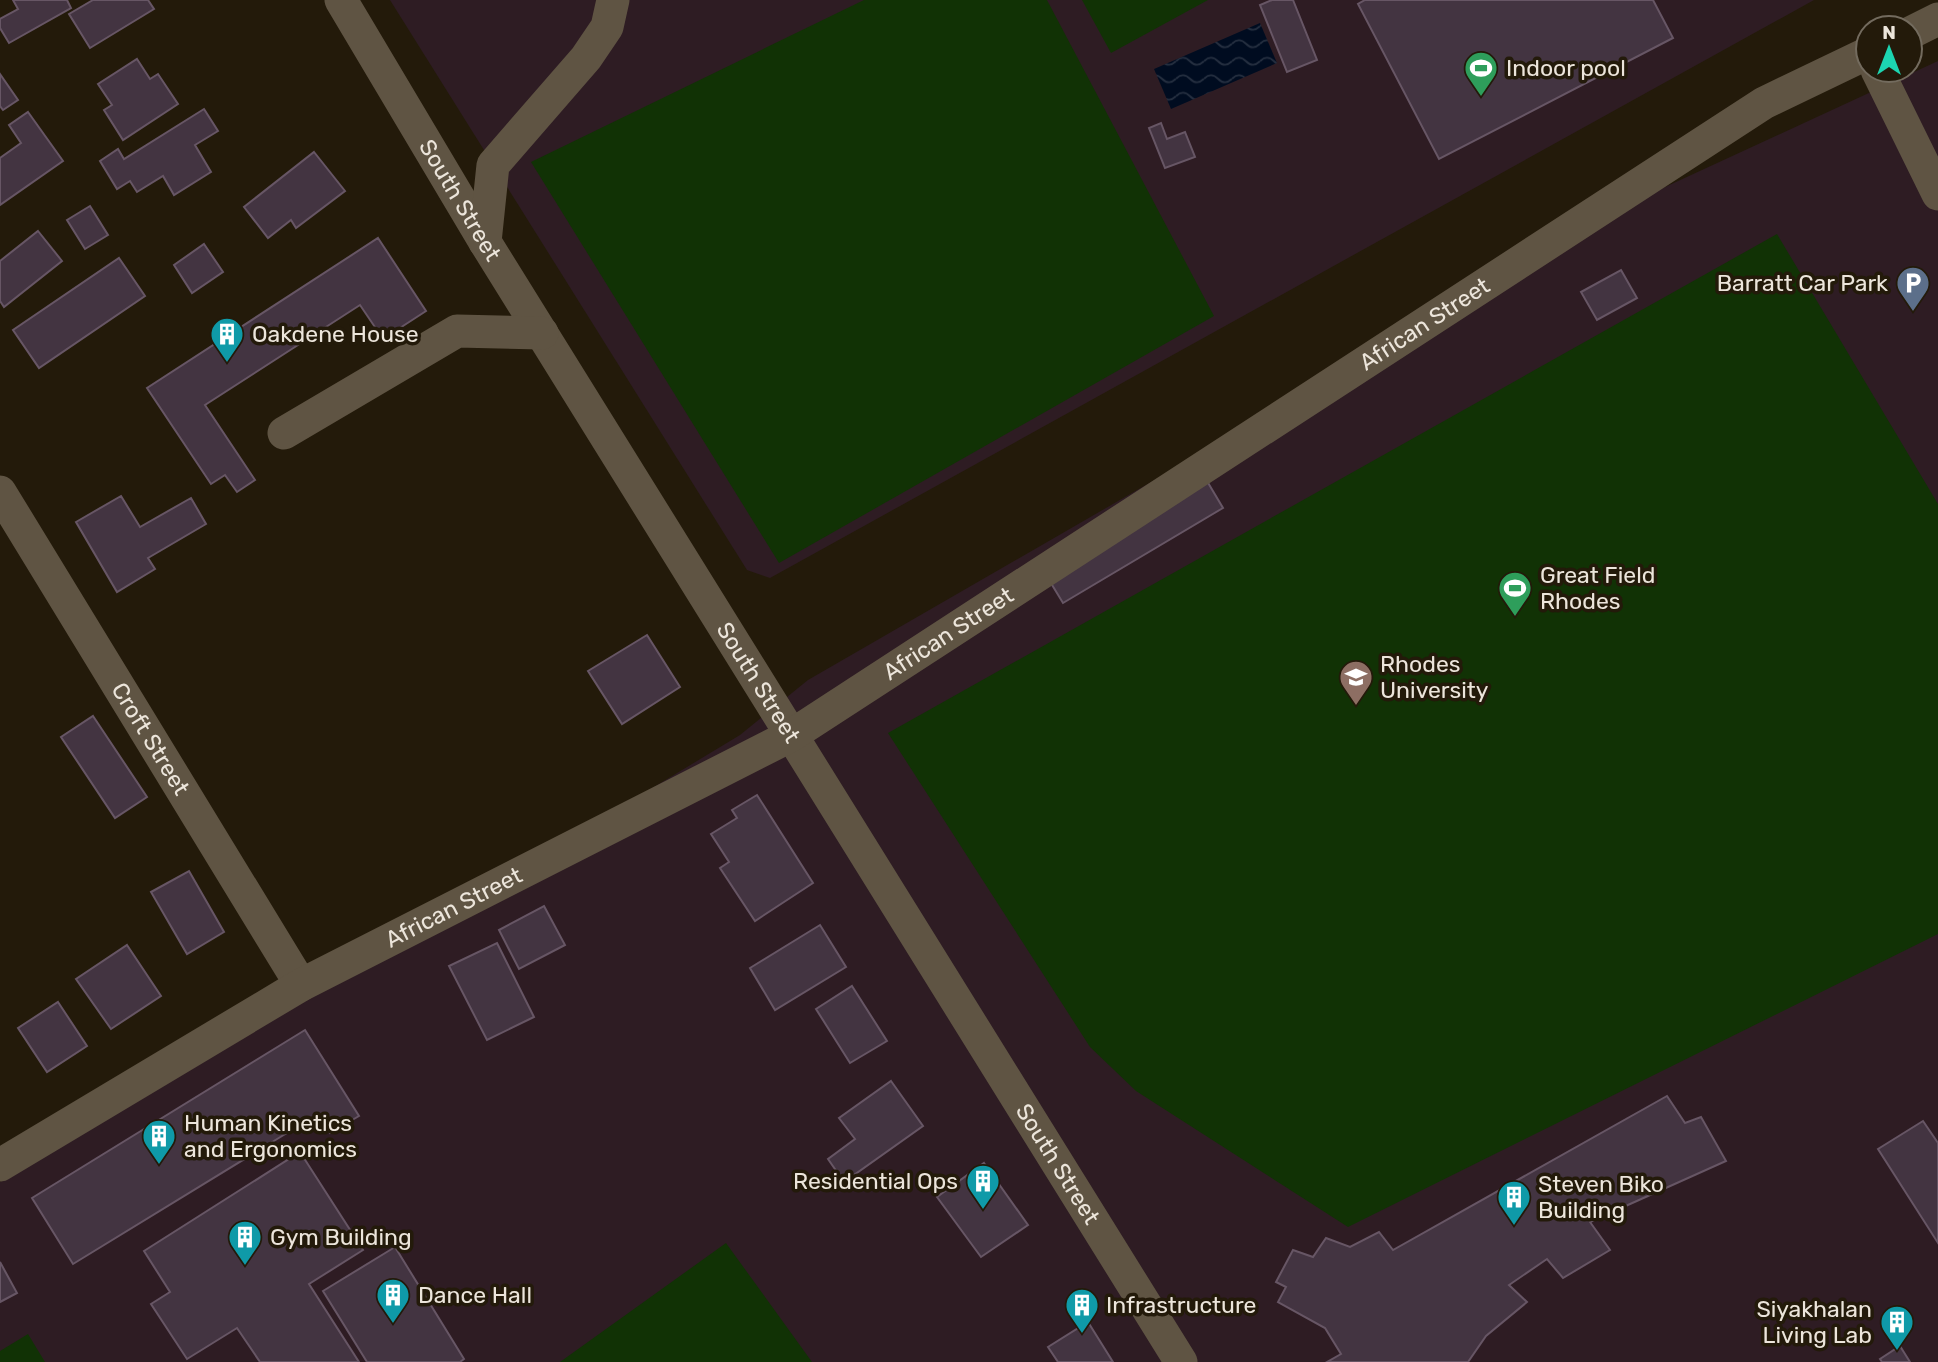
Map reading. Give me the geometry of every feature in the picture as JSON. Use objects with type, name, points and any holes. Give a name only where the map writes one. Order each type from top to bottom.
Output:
[{"type":"street","name":"South Street","points":[[341,0],[485,242],[1181,1362]]},
{"type":"street","points":[[485,242],[493,165],[586,58],[607,27],[613,0]]},
{"type":"street","name":"African Street","points":[[0,1165],[301,985],[792,734],[1764,103],[1854,60]]},
{"type":"street","points":[[1884,84],[1938,194]]},
{"type":"street","points":[[284,433],[457,331],[542,334]]},
{"type":"street","name":"Croft Street","points":[[0,492],[301,985]]},
{"type":"shaded area","points":[[390,0],[1814,0],[770,578],[747,570]]},
{"type":"shaded area","name":"Rhodes University","points":[[1938,61],[1938,1362],[0,1362],[0,1182],[740,735],[808,680],[1650,194],[1888,84],[1924,84],[1924,67]]},
{"type":"green space","points":[[864,0],[1047,0],[1214,316],[779,563],[531,162]]},
{"type":"green space","points":[[1082,0],[1208,0],[1111,53]]},
{"type":"green space","name":"Great Field Rhodes","points":[[1777,234],[1938,504],[1938,934],[1348,1227],[1136,1091],[1090,1047],[888,733]]},
{"type":"green space","points":[[726,1243],[812,1362],[560,1362]]},
{"type":"green space","points":[[28,1334],[45,1362],[0,1362],[0,1351]]},
{"type":"water","points":[[1260,23],[1277,63],[1171,109],[1154,69]]},
{"type":"building","points":[[13,0],[67,0],[71,8],[9,43],[0,28],[0,19],[18,9]]},
{"type":"building","points":[[93,0],[148,0],[154,9],[90,48],[69,14]]},
{"type":"building","points":[[1272,0],[1293,0],[1317,60],[1287,72],[1260,5]]},
{"type":"building","name":"Indoor pool","points":[[1365,0],[1653,0],[1673,38],[1439,159],[1358,4]]},
{"type":"building","points":[[137,59],[150,79],[158,74],[178,104],[123,140],[104,110],[112,105],[98,84]]},
{"type":"building","points":[[0,74],[18,100],[3,110],[0,106]]},
{"type":"building","points":[[204,109],[218,131],[195,145],[211,172],[174,195],[163,176],[137,192],[130,181],[117,189],[100,161],[118,149],[124,159]]},
{"type":"building","points":[[28,112],[63,161],[0,205],[0,158],[21,143],[9,125]]},
{"type":"building","points":[[1161,123],[1167,139],[1185,132],[1195,157],[1165,168],[1149,128]]},
{"type":"building","points":[[314,152],[345,191],[296,228],[291,220],[268,238],[244,207]]},
{"type":"building","points":[[90,206],[108,235],[85,249],[67,220]]},
{"type":"building","points":[[38,231],[62,261],[4,307],[0,301],[0,261]]},
{"type":"building","name":"Oakdene House","points":[[378,238],[426,311],[383,339],[360,305],[205,405],[255,480],[237,492],[225,475],[211,484],[147,388]]},
{"type":"building","points":[[204,244],[223,272],[192,293],[174,265]]},
{"type":"building","points":[[119,258],[145,296],[39,368],[13,330]]},
{"type":"building","points":[[1621,270],[1637,298],[1597,320],[1581,292]]},
{"type":"building","points":[[1204,476],[1223,508],[1063,603],[1043,570]]},
{"type":"building","points":[[121,496],[140,527],[191,498],[206,524],[148,558],[155,569],[117,592],[76,522]]},
{"type":"building","points":[[647,635],[680,687],[622,724],[588,671]]},
{"type":"building","points":[[93,716],[147,797],[115,818],[61,737]]},
{"type":"building","points":[[757,795],[813,883],[755,921],[720,868],[729,862],[711,834],[737,818],[732,810]]},
{"type":"building","points":[[189,871],[224,932],[187,954],[151,892]]},
{"type":"building","points":[[544,906],[565,945],[519,969],[499,930]]},
{"type":"building","points":[[820,925],[846,967],[775,1010],[750,968]]},
{"type":"building","points":[[497,943],[534,1017],[487,1040],[449,966]]},
{"type":"building","points":[[127,945],[161,996],[111,1029],[76,979]]},
{"type":"building","points":[[852,986],[887,1041],[850,1063],[816,1009]]},
{"type":"building","points":[[58,1002],[87,1046],[47,1072],[18,1028]]},
{"type":"building","name":"Human Kinetics and Ergonomics","points":[[305,1030],[359,1116],[330,1133],[318,1114],[73,1264],[32,1198]]},
{"type":"building","points":[[891,1081],[923,1126],[844,1182],[828,1159],[855,1139],[839,1118]]},
{"type":"building","name":"Steven Biko Building","points":[[1667,1096],[1685,1123],[1701,1117],[1726,1161],[1590,1222],[1610,1250],[1563,1278],[1547,1259],[1509,1285],[1527,1302],[1486,1336],[1468,1362],[1327,1362],[1341,1354],[1325,1328],[1278,1302],[1286,1287],[1276,1282],[1293,1250],[1313,1257],[1326,1238],[1350,1247],[1379,1232],[1393,1250]]},
{"type":"building","points":[[1923,1121],[1938,1143],[1938,1243],[1878,1149]]},
{"type":"building","name":"Gym Building","points":[[300,1152],[363,1250],[309,1284],[359,1362],[260,1362],[237,1328],[187,1359],[151,1304],[170,1292],[144,1251]]},
{"type":"building","name":"Residential Ops","points":[[984,1163],[1028,1225],[981,1257],[937,1197]]},
{"type":"building","name":"Dance Hall","points":[[395,1247],[464,1359],[460,1362],[367,1362],[323,1291]]},
{"type":"building","points":[[0,1262],[17,1293],[0,1302]]},
{"type":"building","name":"Infrastructure","points":[[1088,1322],[1113,1362],[1058,1362],[1048,1347]]},
{"type":"building","name":"Siyakhalan Living Lab","points":[[1900,1346],[1910,1362],[1882,1362],[1880,1359]]},
{"type":"place","name":"Indoor pool","points":[[1481,98]]},
{"type":"place","name":"Barratt Car Park","points":[[1913,313]]},
{"type":"place","name":"Oakdene House","points":[[227,364]]},
{"type":"place","name":"Great Field Rhodes","points":[[1515,618]]},
{"type":"place","name":"Rhodes University","points":[[1356,707]]},
{"type":"place","name":"Human Kinetics and Ergonomics","points":[[159,1166]]},
{"type":"place","name":"Residential Ops","points":[[983,1211]]},
{"type":"place","name":"Steven Biko Building","points":[[1514,1227]]},
{"type":"place","name":"Gym Building","points":[[245,1267]]},
{"type":"place","name":"Dance Hall","points":[[393,1325]]},
{"type":"place","name":"Infrastructure","points":[[1082,1335]]},
{"type":"place","name":"Siyakhalan Living Lab","points":[[1897,1352]]}]
